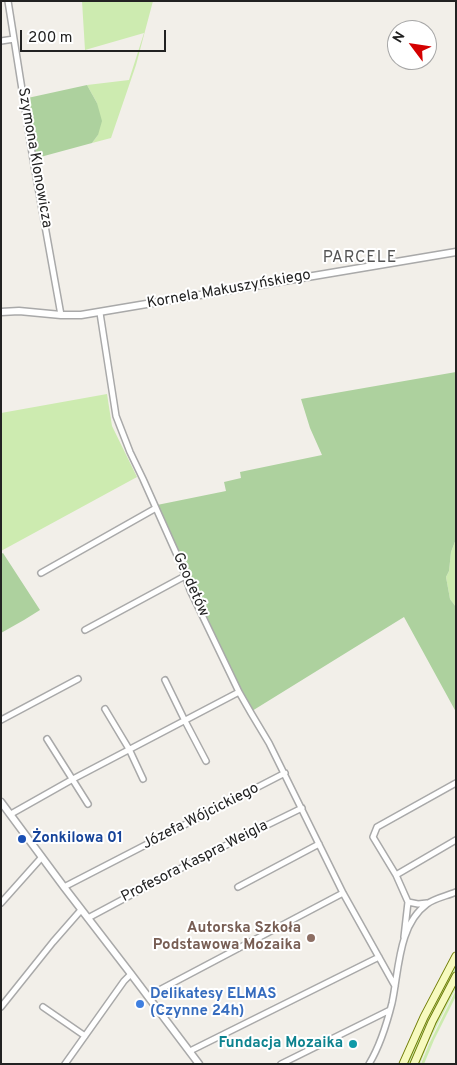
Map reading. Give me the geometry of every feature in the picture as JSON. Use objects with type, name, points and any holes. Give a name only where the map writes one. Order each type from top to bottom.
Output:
[{"type":"main road","points":[[403,1064],[424,1017],[456,956]]},
{"type":"main road","points":[[414,1064],[432,1022],[456,976]]},
{"type":"street","points":[[1,2],[8,1]]},
{"type":"street","name":"Szymona Klonowicza","points":[[8,1],[33,159],[61,315]]},
{"type":"street","points":[[1,41],[14,39]]},
{"type":"street","name":"Kornela Makuszyńskiego","points":[[1,312],[19,311],[74,316],[456,252]]},
{"type":"street","name":"Geodetów","points":[[100,312],[116,416],[130,452],[181,564],[184,576],[198,608],[250,713],[269,743],[343,892],[395,986]]},
{"type":"street","points":[[41,573],[156,508]]},
{"type":"street","points":[[85,630],[184,576]]},
{"type":"street","points":[[1,720],[78,679]]},
{"type":"street","points":[[165,680],[206,761]]},
{"type":"street","points":[[11,814],[73,779],[239,692]]},
{"type":"street","points":[[105,709],[129,750],[143,779]]},
{"type":"street","points":[[47,739],[88,804]]},
{"type":"street","name":"Józefa Wójcickiego","points":[[64,887],[284,773]]},
{"type":"street","points":[[369,1064],[377,1049],[390,1010],[404,937],[408,902],[396,875],[373,837],[377,827],[456,783]]},
{"type":"street","points":[[1,802],[199,1064]]},
{"type":"street","name":"Profesora Kaspra Weigla","points":[[88,918],[202,857],[302,808]]},
{"type":"street","points":[[396,875],[456,840]]},
{"type":"street","points":[[238,887],[320,844]]},
{"type":"street","points":[[1,903],[42,857]]},
{"type":"street","points":[[148,996],[343,892]]},
{"type":"street","points":[[408,902],[428,903],[456,892]]},
{"type":"street","points":[[404,937],[416,916],[428,903]]},
{"type":"street","points":[[1,1007],[81,910]]},
{"type":"street","points":[[190,1051],[379,958]]},
{"type":"street","points":[[65,1064],[124,981],[131,974]]},
{"type":"street","points":[[43,1007],[85,1036]]},
{"type":"street","points":[[282,1064],[390,1010]]},
{"type":"green space","points":[[82,1],[153,1],[136,65],[111,138],[92,143],[98,135],[97,103],[87,85],[129,80],[144,33],[85,50]]},
{"type":"green space","points":[[87,85],[97,103],[102,121],[98,135],[92,143],[33,159],[23,99]]},
{"type":"green space","points":[[456,372],[456,539],[451,552],[449,571],[446,577],[450,599],[456,607],[456,712],[404,617],[252,711],[201,610],[157,505],[226,491],[224,482],[241,478],[240,472],[322,455],[310,428],[301,399]]},
{"type":"green space","points":[[107,394],[112,426],[137,477],[1,551],[1,413]]},
{"type":"green space","points":[[456,539],[456,607],[450,599],[446,577],[449,571],[451,552]]},
{"type":"green space","points":[[3,553],[40,610],[1,633],[1,554]]},
{"type":"green space","points":[[456,961],[456,971],[435,1010],[411,1064],[406,1064],[414,1043]]},
{"type":"green space","points":[[456,982],[456,988],[428,1043],[420,1064],[417,1064],[429,1034]]},
{"type":"green space","points":[[456,990],[456,996],[424,1064],[421,1064],[429,1044]]},
{"type":"place","name":"Żonkilowa 01","points":[[22,839]]},
{"type":"place","name":"Autorska Szkoła Podstawowa Mozaika","points":[[311,938]]},
{"type":"place","name":"Delikatesy ELMAS (Czynne 24h)","points":[[140,1004]]},
{"type":"place","name":"Fundacja Mozaika","points":[[353,1044]]},
{"type":"district","name":"PARCELE","points":[[360,259]]}]
